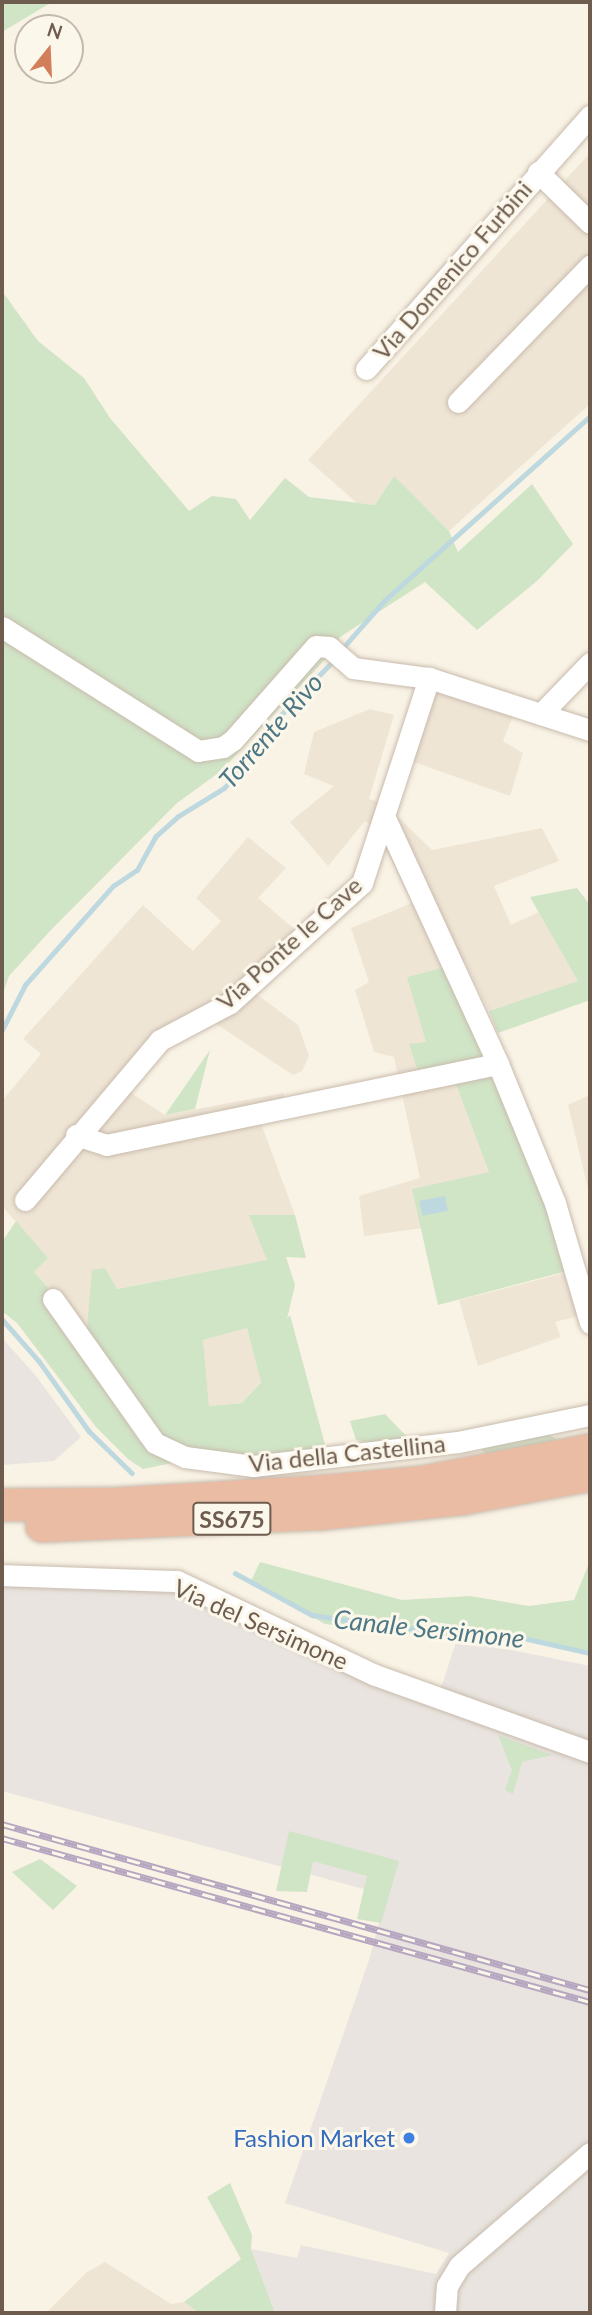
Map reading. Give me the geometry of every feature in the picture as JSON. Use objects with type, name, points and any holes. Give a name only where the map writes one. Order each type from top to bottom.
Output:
[{"type":"highway","name":"SS675","points":[[2,1505],[114,1504],[316,1492],[423,1482],[590,1450]]},
{"type":"highway","name":"SS675","points":[[2,1526],[122,1526],[320,1514],[461,1499],[590,1475]]},
{"type":"street","name":"Via Domenico Furbini","points":[[366,369],[590,116]]},
{"type":"street","name":"Via Domenico Furbini","points":[[538,172],[590,223]]},
{"type":"street","points":[[458,402],[590,266]]},
{"type":"street","points":[[2,627],[198,751],[223,747],[233,740],[316,646],[343,659],[429,678],[590,730]]},
{"type":"street","points":[[541,714],[590,663]]},
{"type":"street","name":"Via Ponte le Cave","points":[[24,1200],[76,1135],[160,1040],[230,1003],[362,883],[429,678]]},
{"type":"street","points":[[385,818],[498,1063],[555,1203],[590,1323]]},
{"type":"street","points":[[76,1135],[106,1145],[498,1063]]},
{"type":"street","name":"Via della Castellina","points":[[53,1299],[155,1443],[185,1457],[253,1466],[458,1442],[590,1415]]},
{"type":"street","name":"Via del Sersimone","points":[[2,1575],[177,1581],[375,1675],[590,1752]]},
{"type":"street","points":[[445,2313],[447,2286],[459,2266],[590,2153]]},
{"type":"shaded area","points":[[590,153],[590,404],[449,531],[394,477],[375,505],[357,503],[308,460]]},
{"type":"shaded area","points":[[422,668],[520,698],[503,741],[523,753],[510,796],[411,761],[397,816],[432,850],[542,828],[559,861],[494,886],[511,925],[539,912],[579,981],[489,1011],[465,962],[407,977],[455,1082],[489,1172],[413,1189],[423,1228],[364,1236],[359,1196],[420,1178],[394,1057],[374,1052],[355,990],[369,982],[351,928],[412,903],[384,845],[370,881],[354,871],[373,826],[365,821],[328,866],[290,822],[334,786],[304,774],[314,732],[370,709],[394,715],[369,799],[379,802]]},
{"type":"shaded area","points":[[248,837],[286,868],[258,898],[294,929],[255,993],[298,1025],[309,1056],[302,1071],[293,1075],[209,1019],[153,1037],[125,1089],[165,1115],[283,1093],[288,1112],[261,1123],[295,1215],[250,1215],[268,1260],[116,1289],[87,1329],[33,1272],[48,1258],[2,1206],[2,1101],[41,1054],[23,1039],[143,905],[193,951],[221,921],[196,898]]},
{"type":"shaded area","points":[[590,1095],[590,1197],[568,1105]]},
{"type":"shaded area","points":[[564,1273],[578,1316],[555,1322],[561,1337],[478,1366],[459,1300]]},
{"type":"shaded area","points":[[247,1328],[261,1381],[242,1403],[209,1406],[203,1340]]},
{"type":"shaded area","points":[[2,1338],[36,1376],[81,1437],[54,1461],[2,1465]]},
{"type":"shaded area","points":[[2,1573],[180,1594],[440,1691],[457,1639],[590,1666],[590,2313],[275,2313],[251,2249],[297,2258],[301,2245],[436,2274],[449,2253],[285,2203],[370,1957],[386,1895],[2,1791]]},
{"type":"shaded area","points":[[105,2262],[171,2304],[184,2302],[199,2313],[46,2313],[87,2272]]},
{"type":"green space","points":[[2,2],[52,2],[32,14],[14,14],[14,25],[2,32]]},
{"type":"green space","points":[[2,291],[38,341],[84,378],[110,418],[189,511],[212,496],[236,499],[250,520],[285,478],[309,497],[375,505],[394,476],[449,531],[458,552],[532,484],[573,544],[537,581],[477,630],[425,582],[340,637],[329,655],[221,771],[177,803],[50,931],[9,976],[2,996]]},
{"type":"green space","points":[[577,888],[590,905],[590,1000],[498,1033],[489,1011],[578,981],[530,897]]},
{"type":"green space","points":[[449,966],[486,1057],[418,1071],[409,1044],[426,1042],[407,977]]},
{"type":"green space","points":[[210,1050],[195,1109],[165,1115]]},
{"type":"green space","points":[[497,1070],[571,1270],[438,1305],[412,1189],[489,1172],[455,1082]]},
{"type":"green space","points":[[249,1215],[295,1215],[306,1258],[286,1257],[295,1285],[287,1319],[290,1315],[327,1452],[243,1457],[186,1451],[163,1437],[87,1329],[92,1270],[105,1268],[117,1289],[267,1260]],"holes":[[[247,1328],[261,1382],[242,1403],[209,1406],[203,1340]]]},
{"type":"green space","points":[[16,1221],[48,1258],[34,1272],[49,1289],[46,1301],[140,1442],[177,1462],[143,1469],[128,1459],[96,1427],[17,1323],[2,1311],[2,1242]]},
{"type":"green space","points":[[385,1414],[411,1441],[396,1447],[356,1440],[350,1421]]},
{"type":"green space","points":[[540,1429],[558,1440],[590,1433],[590,1440],[490,1460],[476,1442]]},
{"type":"green space","points":[[590,1561],[590,1656],[529,1639],[414,1635],[325,1624],[251,1581],[260,1562],[402,1600],[470,1596],[529,1606],[574,1600]]},
{"type":"green space","points":[[498,1735],[552,1755],[522,1762],[513,1794],[505,1790],[512,1770]]},
{"type":"green space","points":[[289,1831],[399,1861],[381,1923],[357,1919],[367,1876],[313,1861],[307,1892],[276,1891]]},
{"type":"green space","points":[[40,1859],[77,1886],[53,1910],[12,1872]]},
{"type":"green space","points":[[230,2183],[252,2235],[251,2249],[275,2313],[199,2313],[184,2302],[241,2259],[207,2197]]},
{"type":"water","points":[[445,1196],[448,1211],[422,1216],[419,1201]]},
{"type":"waterway","name":"Torrente Rivo","points":[[341,650],[384,601],[590,416]]},
{"type":"waterway","name":"Torrente Rivo","points":[[2,1030],[25,985],[113,886],[137,870],[155,837],[177,817],[224,788],[255,754],[274,722],[334,660]]},
{"type":"waterway","name":"Canale Sersimone","points":[[2,1319],[39,1361],[89,1431],[132,1473]]},
{"type":"waterway","name":"Canale Sersimone","points":[[235,1573],[312,1615],[392,1627],[510,1635],[590,1653]]},
{"type":"railway","points":[[2,1824],[590,1990]]},
{"type":"railway","points":[[2,1838],[590,2002]]},
{"type":"place","name":"Fashion Market","points":[[409,2138]]}]
